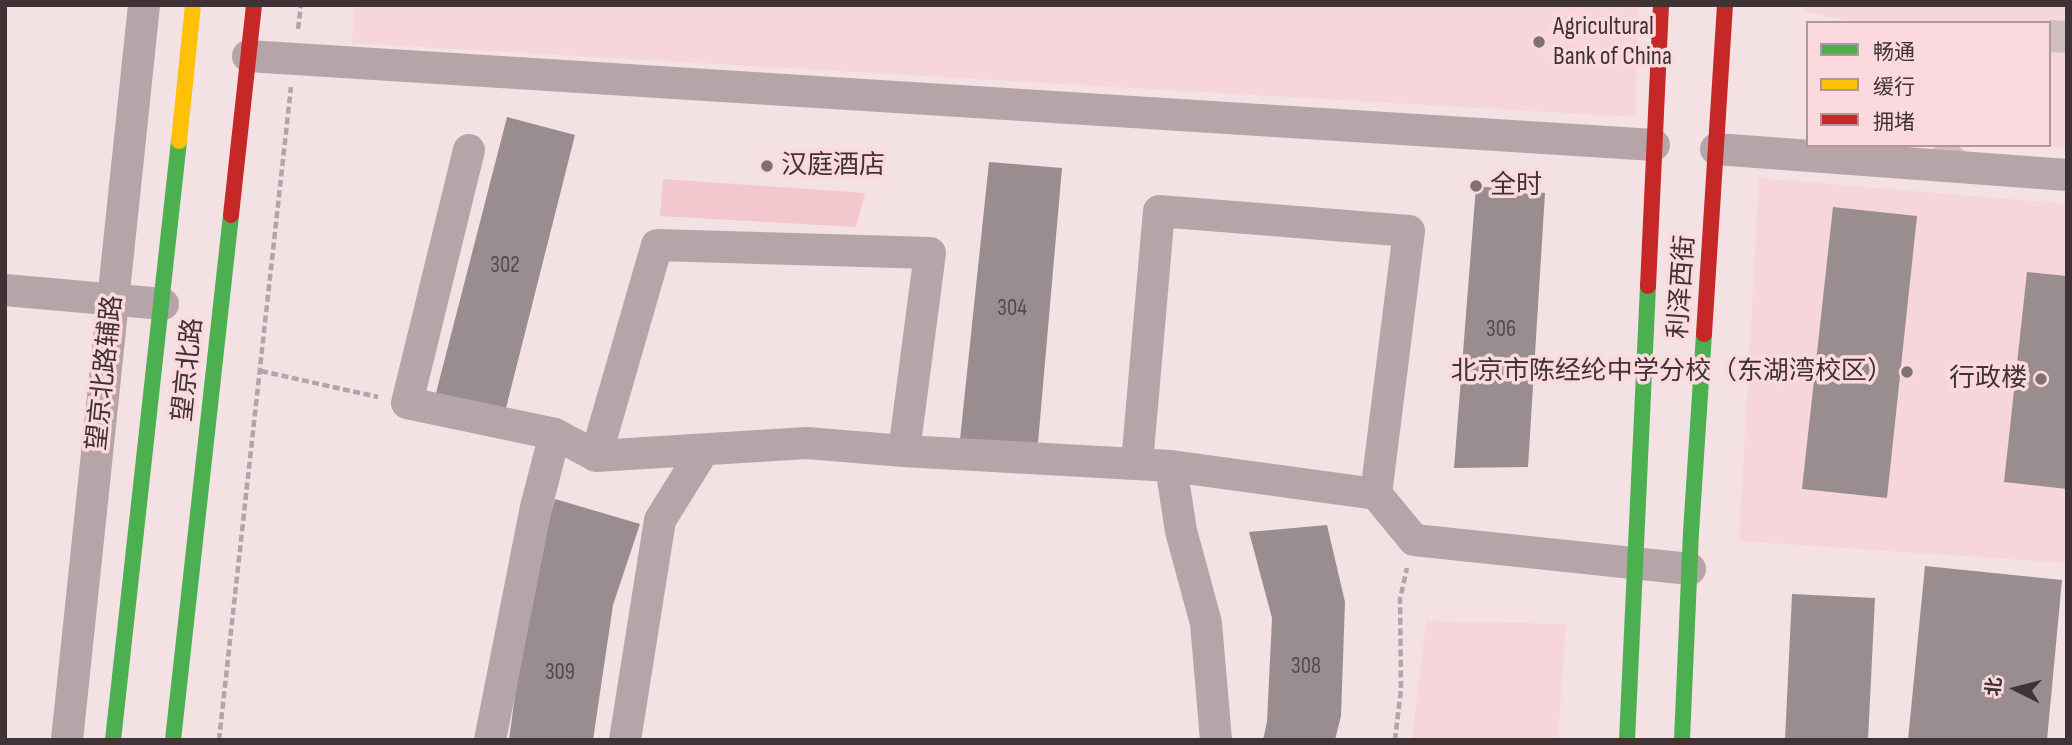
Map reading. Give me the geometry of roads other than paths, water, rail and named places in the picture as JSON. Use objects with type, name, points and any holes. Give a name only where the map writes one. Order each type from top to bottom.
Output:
[{"type":"main road","name":"望京北路","points":[[113,740],[163,304],[193,5]]},
{"type":"main road","name":"望京北路","points":[[173,740],[254,5]]},
{"type":"main road","name":"利泽西街","points":[[1627,740],[1661,5]]},
{"type":"main road","name":"利泽西街","points":[[1682,740],[1725,5]]},
{"type":"street","name":"望京北路辅路","points":[[67,740],[144,5]]},
{"type":"street","points":[[248,56],[1654,145]]},
{"type":"street","points":[[1716,149],[2067,175]]},
{"type":"street","points":[[469,150],[407,403],[555,434],[596,456],[807,443],[1171,466],[1376,494],[1414,540],[1690,569]]},
{"type":"street","points":[[1137,463],[1159,211],[1409,231],[1376,494]]},
{"type":"street","points":[[596,456],[657,245],[930,253],[904,451]]},
{"type":"street","points":[[5,290],[163,304]]},
{"type":"street","points":[[490,740],[536,508],[555,434]]},
{"type":"street","points":[[625,740],[660,520],[703,451]]},
{"type":"street","points":[[1171,466],[1181,531],[1206,623],[1216,740]]},
{"type":"tunnel","points":[[2051,36],[2067,37]]},
{"type":"tunnel","points":[[1941,165],[1955,147]]},
{"type":"place","name":"Agricultural Bank of China","points":[[1539,42]]},
{"type":"place","name":"汉庭酒店","points":[[767,166]]},
{"type":"place","name":"全时","points":[[1476,186]]},
{"type":"place","name":"北京市陈经纶中学分校（东湖湾校区）","points":[[1907,372]]},
{"type":"place","name":"行政楼","points":[[2041,379]]}]
